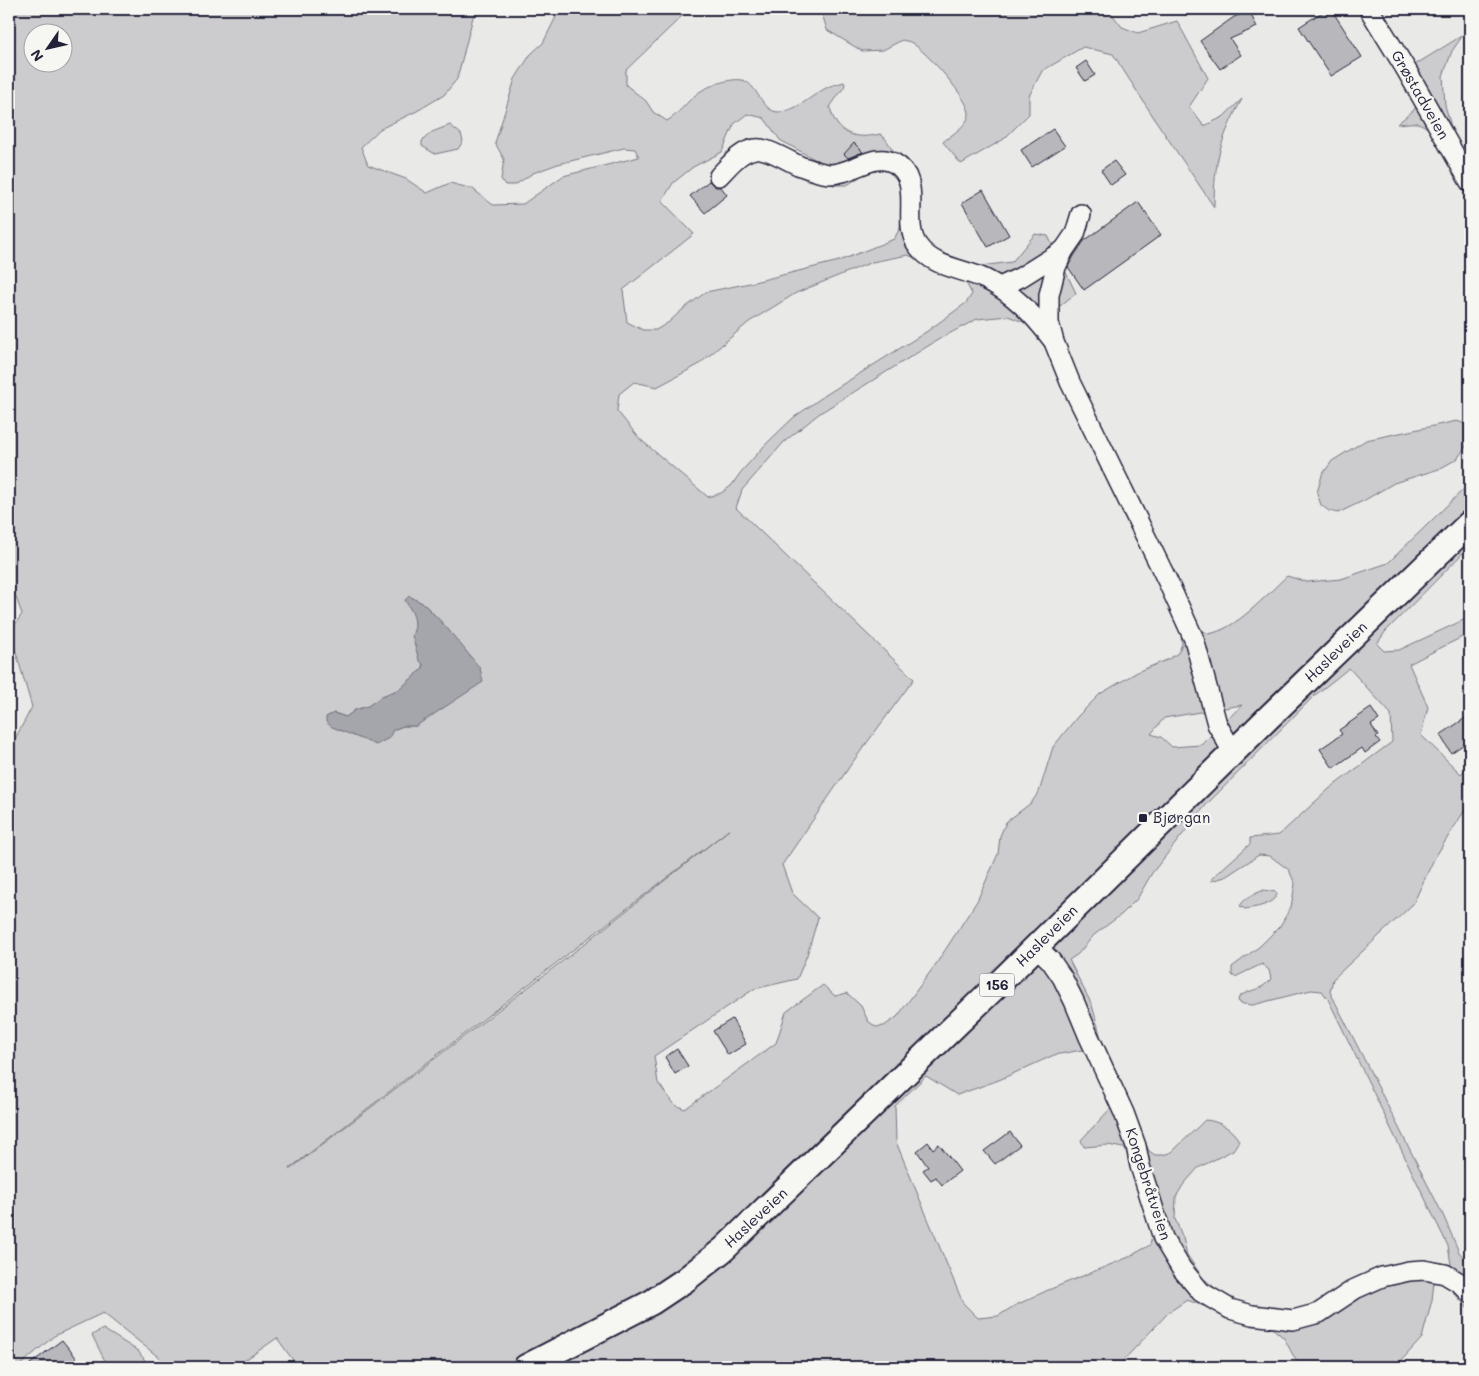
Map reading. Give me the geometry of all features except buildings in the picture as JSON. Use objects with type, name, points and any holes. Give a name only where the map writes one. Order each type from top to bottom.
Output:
[{"type":"main road","name":"Hasleveien","points":[[526,1367],[652,1302],[703,1266],[762,1213],[1470,523]]},
{"type":"street","name":"Grøstadveien","points":[[1369,9],[1407,71],[1470,182]]},
{"type":"street","points":[[719,176],[738,156],[756,148],[800,166],[828,174],[845,172],[867,162],[877,160],[885,159],[893,162],[900,166],[908,178],[912,234],[916,245],[926,256],[941,265],[977,275],[1000,287],[1022,304],[1054,342]]},
{"type":"street","points":[[1081,214],[1075,234],[1064,250],[1056,267],[1049,295],[1049,323],[1054,342],[1070,382],[1194,639],[1217,724],[1234,751]]},
{"type":"street","points":[[1000,287],[1021,277],[1064,250]]},
{"type":"street","name":"Kongebråtveien","points":[[1036,946],[1051,961],[1074,1000],[1124,1113],[1136,1146],[1140,1166],[1163,1238],[1181,1268],[1201,1292],[1230,1309],[1252,1315],[1293,1320],[1319,1313],[1355,1289],[1382,1277],[1409,1271],[1424,1270],[1445,1274],[1460,1283],[1470,1293]]},
{"type":"shaded area","points":[[9,9],[479,9],[473,17],[457,79],[444,95],[380,129],[361,147],[368,165],[406,179],[427,193],[450,183],[473,189],[493,205],[523,204],[563,176],[639,157],[635,149],[624,148],[558,164],[533,173],[515,185],[505,185],[501,179],[504,159],[495,143],[515,79],[530,55],[543,43],[560,9],[686,9],[681,17],[626,70],[626,85],[646,101],[653,112],[667,121],[676,115],[698,93],[708,87],[728,81],[745,81],[753,88],[768,108],[778,112],[791,109],[820,91],[844,82],[844,87],[830,107],[833,116],[837,124],[848,133],[863,136],[880,134],[885,138],[897,156],[919,238],[927,249],[972,267],[1012,262],[1035,234],[1048,236],[1076,293],[1055,310],[1063,347],[1189,612],[1201,629],[1208,634],[1219,631],[1240,619],[1287,576],[1307,582],[1341,579],[1388,563],[1470,483],[1470,546],[1385,632],[1377,644],[1384,651],[1399,650],[1470,617],[1470,633],[1409,664],[1428,707],[1421,735],[1461,774],[1470,764],[1470,802],[1434,859],[1413,904],[1333,979],[1330,992],[1443,1215],[1459,1252],[1470,1265],[1470,1311],[1445,1283],[1434,1282],[1432,1300],[1422,1338],[1400,1362],[1384,1367],[1302,1367],[1284,1338],[1272,1328],[1238,1321],[1187,1300],[1169,1312],[1117,1367],[298,1367],[277,1338],[235,1367],[171,1367],[103,1313],[54,1336],[18,1367],[9,1367],[9,750],[32,707],[10,632],[22,614],[9,578]],"holes":[[[747,114],[764,118],[780,140],[816,160],[806,181],[815,180],[834,185],[847,185],[866,173],[880,170],[890,172],[898,180],[902,192],[900,228],[894,239],[839,261],[706,292],[656,330],[643,330],[627,322],[623,290],[694,234],[662,201],[673,183],[693,167],[722,152],[734,124]],[[908,255],[964,279],[972,294],[966,303],[926,332],[824,396],[793,418],[766,444],[731,486],[721,493],[708,497],[640,439],[617,411],[619,394],[634,382],[657,387],[698,365],[749,322],[796,293],[872,262]],[[1008,316],[1036,327],[1114,490],[1122,512],[1180,628],[1182,644],[1178,653],[1167,660],[1139,671],[1100,694],[1078,716],[1053,747],[1039,792],[1031,803],[1006,822],[1000,836],[998,854],[977,901],[936,964],[897,1017],[884,1026],[876,1027],[868,1021],[861,1006],[847,993],[835,996],[823,985],[786,1012],[776,1043],[685,1109],[675,1105],[658,1083],[654,1056],[754,989],[797,979],[807,955],[818,918],[792,893],[782,865],[852,763],[914,679],[736,508],[742,490],[784,442],[820,413],[941,338],[977,319]],[[409,596],[424,604],[447,628],[416,726],[403,726],[393,730],[326,717],[334,713],[346,717],[355,710],[368,706],[382,696],[400,689],[423,668],[414,615],[405,600]],[[1349,668],[1391,714],[1392,742],[1329,789],[1279,835],[1250,838],[1250,844],[1212,878],[1211,881],[1225,877],[1259,855],[1270,856],[1289,870],[1295,884],[1291,907],[1280,926],[1260,946],[1232,967],[1232,975],[1235,977],[1262,964],[1269,970],[1271,979],[1263,986],[1239,997],[1238,1001],[1243,1004],[1253,1005],[1311,990],[1322,991],[1328,999],[1448,1246],[1451,1264],[1448,1267],[1300,1310],[1263,1312],[1228,1299],[1203,1278],[1187,1255],[1183,1238],[1175,1219],[1176,1197],[1183,1185],[1198,1168],[1233,1150],[1239,1141],[1225,1126],[1205,1120],[1172,1152],[1155,1155],[1149,1151],[1127,1095],[1101,1038],[1092,1005],[1069,960],[1078,954],[1094,935],[1122,914],[1137,899],[1152,873],[1206,805],[1314,696]],[[1242,705],[1201,745],[1172,747],[1161,737],[1151,734],[1164,718]],[[730,829],[569,956],[289,1169]],[[1082,1050],[1089,1057],[1112,1107],[1081,1140],[1084,1147],[1108,1145],[1128,1149],[1153,1230],[1150,1245],[1129,1257],[1046,1291],[998,1316],[978,1318],[963,1303],[896,1142],[895,1106],[926,1076],[957,1095],[999,1080],[1054,1055]]]},
{"type":"shaded area","points":[[822,9],[1108,9],[1122,27],[1138,33],[1177,21],[1208,78],[1189,107],[1204,126],[1223,117],[1242,99],[1223,139],[1215,176],[1214,207],[1113,54],[1083,47],[1042,71],[1029,96],[1029,114],[1004,139],[961,164],[943,142],[968,119],[968,108],[955,88],[936,65],[908,41],[902,40],[883,50],[862,51],[827,30]]},
{"type":"shaded area","points":[[1463,35],[1452,51],[1443,76],[1445,105],[1455,141],[1470,168],[1470,203],[1449,157],[1433,134],[1425,126],[1417,123],[1397,124],[1414,110],[1423,92],[1413,66]]},
{"type":"shaded area","points":[[450,125],[461,134],[463,141],[458,149],[435,154],[422,146],[422,141],[432,132]]},
{"type":"shaded area","points":[[1457,421],[1465,424],[1470,430],[1470,436],[1467,445],[1457,459],[1439,469],[1394,483],[1338,513],[1329,511],[1321,505],[1317,493],[1322,475],[1332,461],[1366,440]]},
{"type":"shaded area","points":[[409,596],[424,604],[447,628],[480,668],[483,682],[416,726],[403,726],[393,730],[389,738],[376,745],[332,727],[326,722],[326,717],[334,713],[346,717],[355,710],[368,706],[382,696],[400,689],[423,668],[412,635],[415,625],[414,617],[405,600]]},
{"type":"shaded area","points":[[1264,890],[1276,892],[1277,895],[1271,902],[1263,905],[1245,909],[1240,906],[1247,898]]},
{"type":"shaded area","points":[[103,1329],[138,1351],[150,1367],[112,1367],[104,1359],[92,1335]]},
{"type":"place","name":"Bjørgan","points":[[1143,818]]}]
